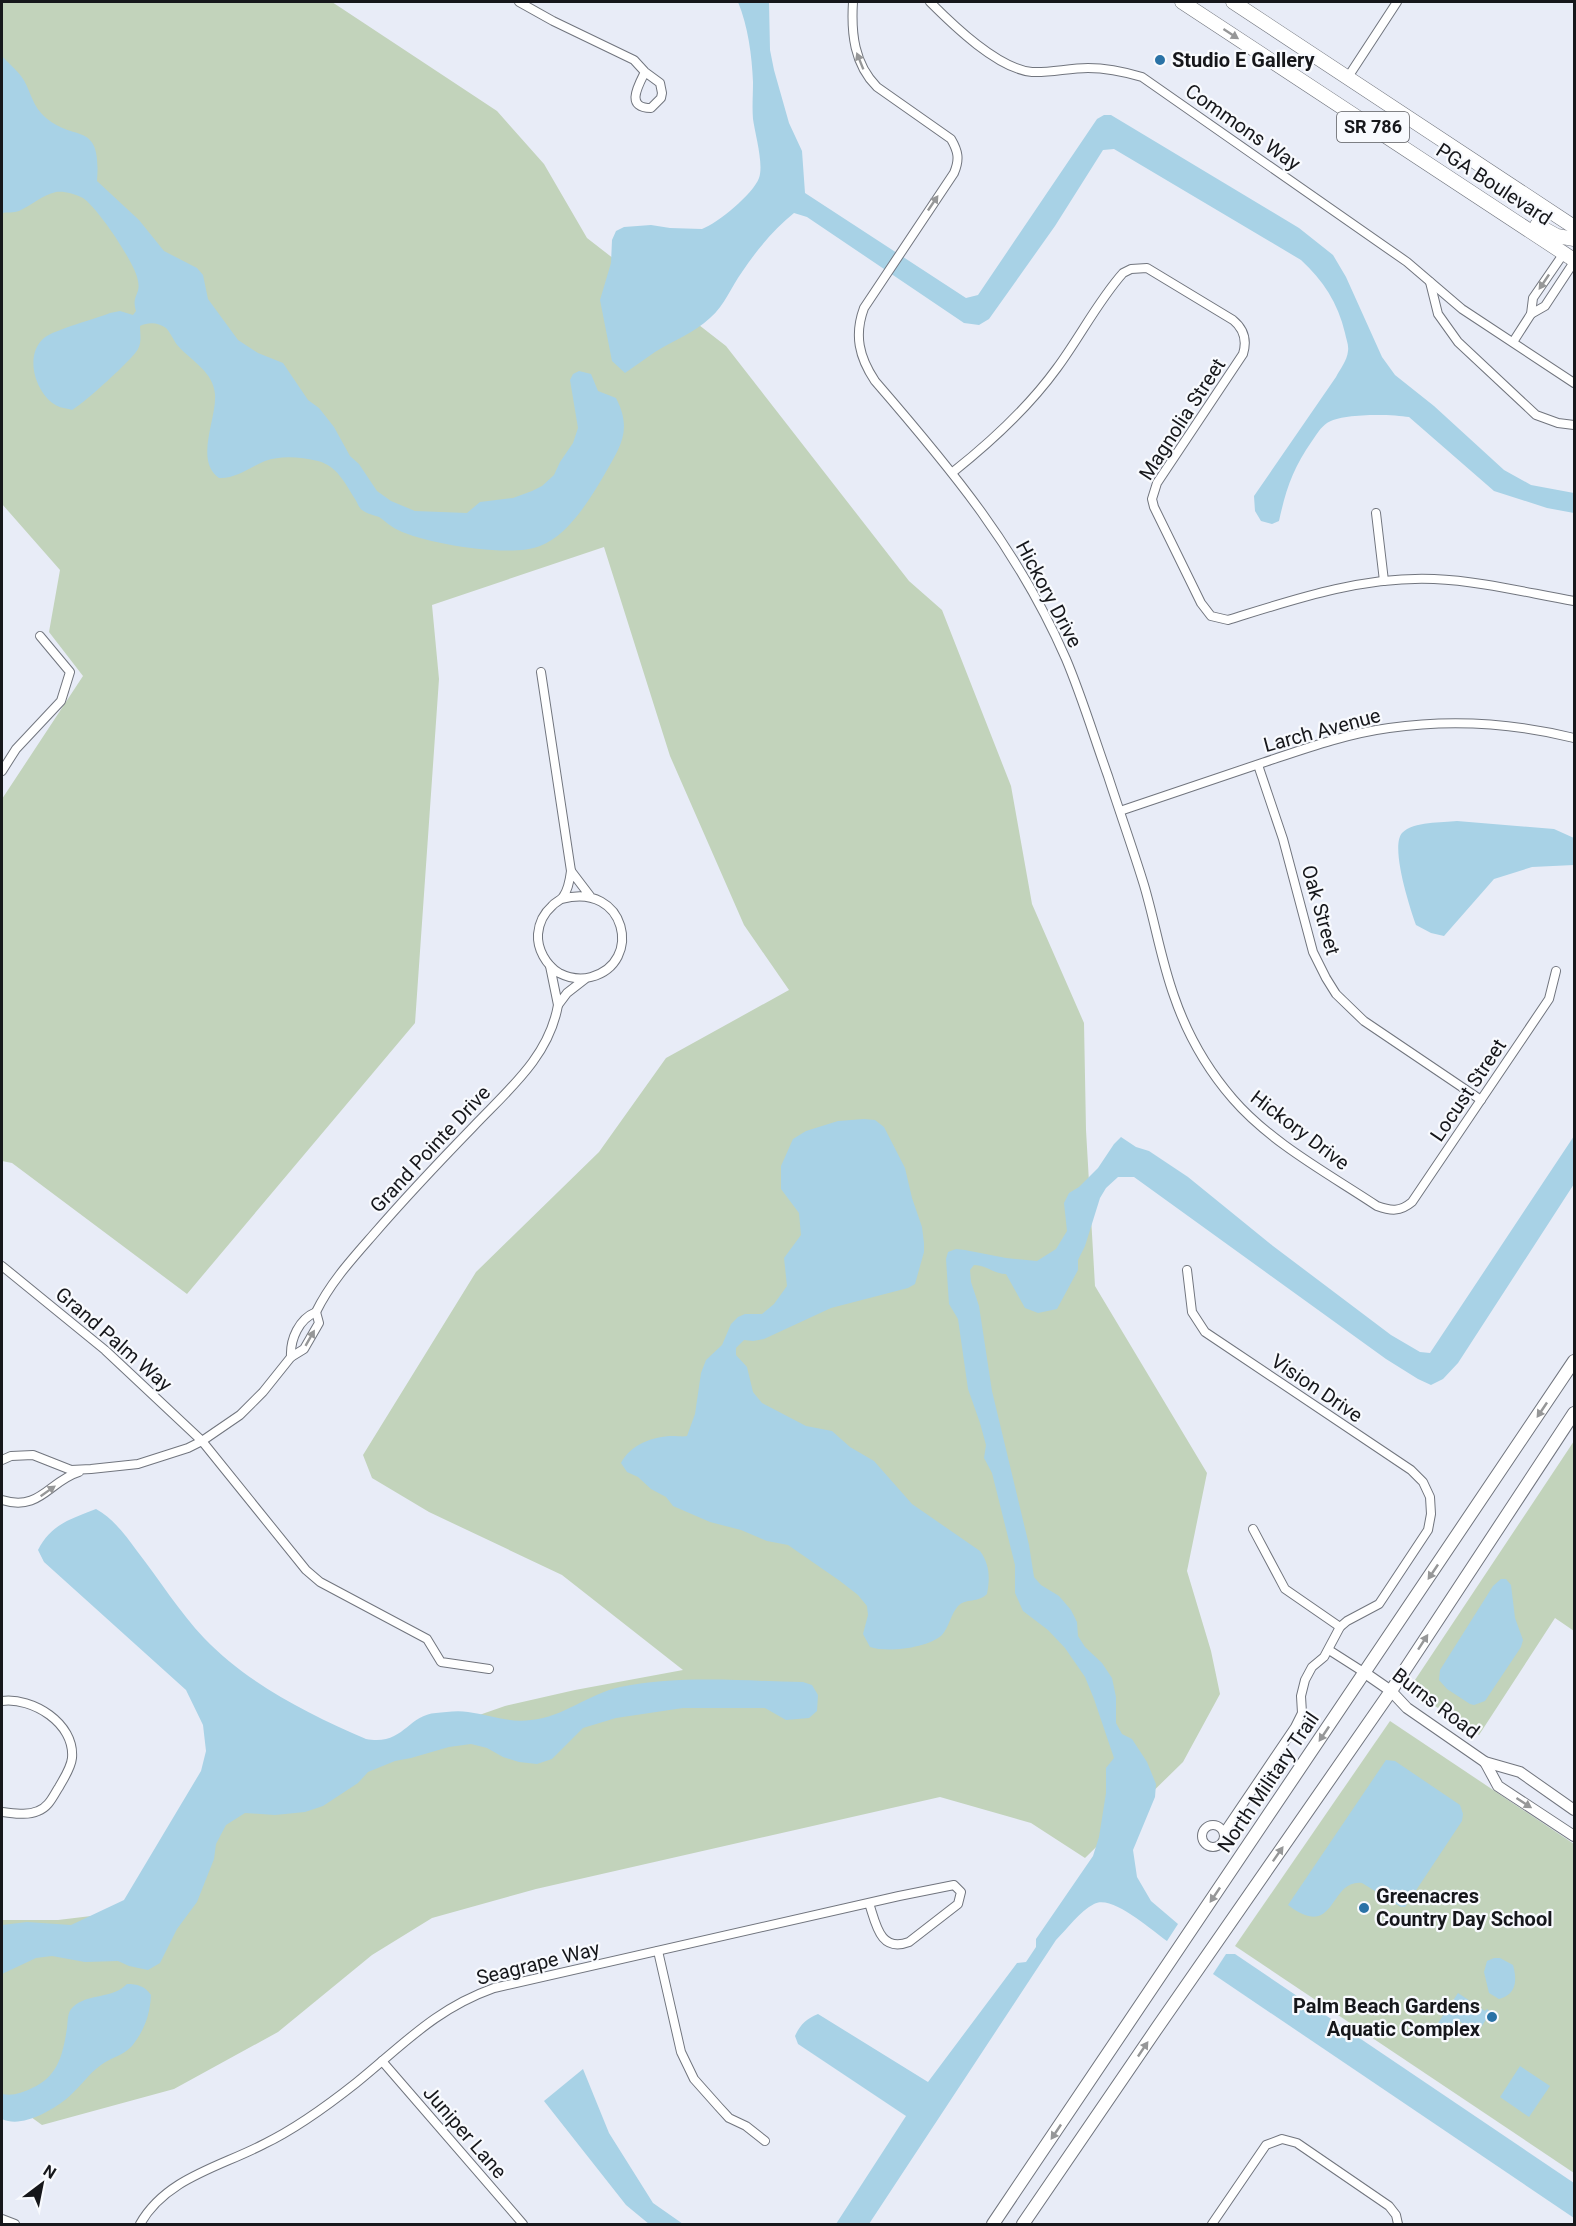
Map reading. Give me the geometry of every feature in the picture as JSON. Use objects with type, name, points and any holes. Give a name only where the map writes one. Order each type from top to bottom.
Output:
[{"type":"main road","name":"PGA Boulevard","points":[[1182,2],[1572,257]]},
{"type":"main road","name":"PGA Boulevard","points":[[1233,2],[1575,227]]},
{"type":"main road","points":[[1434,167],[1483,190],[1544,230],[1557,236],[1575,239]]},
{"type":"main road","name":"North Military Trail","points":[[993,2224],[1575,1361]]},
{"type":"main road","points":[[1023,2224],[1156,2028],[1391,1692],[1575,1413]]},
{"type":"street","points":[[519,2],[553,21],[627,55],[645,72]]},
{"type":"street","name":"Hickory Drive","points":[[853,2],[853,39],[867,76],[877,87],[951,139],[957,149],[957,165],[954,173],[900,251],[861,315],[858,331],[861,355],[866,368],[953,472],[1002,539],[1046,618],[1082,701],[1120,811],[1143,882],[1174,996],[1190,1034],[1216,1077],[1235,1101],[1264,1129],[1377,1206],[1389,1211]]},
{"type":"street","name":"Commons Way","points":[[930,2],[954,27],[1012,67],[1031,72],[1088,68],[1121,71],[1142,77],[1398,256],[1462,309],[1575,383]]},
{"type":"street","points":[[1348,77],[1397,2]]},
{"type":"street","points":[[1513,342],[1531,314],[1533,298],[1572,257]]},
{"type":"street","points":[[1531,314],[1545,306],[1572,257]]},
{"type":"street","name":"Magnolia Street","points":[[953,472],[987,444],[1034,397],[1065,357],[1123,273],[1131,269],[1147,268],[1233,320],[1239,325],[1245,338],[1243,354],[1153,490],[1154,507],[1205,610],[1211,616],[1228,620],[1303,597],[1384,581],[1413,579],[1454,580],[1575,601]]},
{"type":"street","points":[[1429,281],[1438,314],[1458,342],[1536,416],[1558,423],[1575,425]]},
{"type":"street","points":[[1376,513],[1384,581]]},
{"type":"street","points":[[2,771],[16,749],[61,701],[70,672],[40,636]]},
{"type":"street","name":"Grand Pointe Drive","points":[[291,1357],[290,1343],[306,1317],[316,1312],[324,1295],[350,1261],[404,1198],[535,1062],[552,1031],[558,1005],[550,965],[539,946],[538,934],[545,913],[562,899],[570,880],[570,871],[541,672]]},
{"type":"street","name":"Larch Avenue","points":[[1120,811],[1354,735],[1413,725],[1480,723],[1514,726],[1575,738]]},
{"type":"street","name":"Oak Street","points":[[1258,765],[1286,848],[1313,952],[1336,994],[1364,1021],[1481,1100]]},
{"type":"street","points":[[558,1005],[567,993],[587,978],[604,971],[611,965],[620,950],[622,940],[622,930],[614,912],[607,905],[590,896],[570,871]]},
{"type":"street","points":[[562,899],[576,895],[590,896]]},
{"type":"street","points":[[550,965],[567,976],[587,978]]},
{"type":"street","name":"Locust Street","points":[[1389,1211],[1405,1208],[1412,1202],[1549,999],[1556,971]]},
{"type":"street","name":"Grand Palm Way","points":[[2,1266],[105,1350],[202,1441],[306,1570],[320,1582],[427,1640],[441,1662],[489,1669]]},
{"type":"street","name":"Vision Drive","points":[[1187,1270],[1192,1312],[1205,1332],[1417,1476],[1430,1497],[1431,1514],[1428,1530],[1379,1604],[1340,1627]]},
{"type":"street","name":"Grand Pointe Drive","points":[[91,1469],[138,1464],[166,1457],[202,1441],[240,1415],[263,1392],[291,1357],[304,1349],[319,1323],[316,1312]]},
{"type":"street","points":[[2,1460],[11,1456],[33,1455],[71,1470],[91,1469]]},
{"type":"street","points":[[2,1500],[29,1501],[41,1496],[63,1479],[91,1469]]},
{"type":"street","points":[[1224,1832],[1295,1727],[1302,1713],[1301,1695],[1305,1680],[1312,1667],[1329,1650],[1340,1627],[1285,1589],[1253,1529]]},
{"type":"street","points":[[1329,1650],[1365,1674]]},
{"type":"street","name":"Burns Road","points":[[1365,1674],[1391,1692],[1407,1708],[1485,1762],[1520,1772],[1575,1810]]},
{"type":"street","points":[[2,1701],[23,1701],[43,1710],[69,1739],[72,1758],[70,1766],[45,1807],[28,1813],[2,1812]]},
{"type":"street","name":"Burns Road","points":[[1485,1762],[1498,1786],[1575,1836]]},
{"type":"street","name":"Seagrape Way","points":[[140,2224],[153,2205],[172,2188],[266,2144],[297,2126],[327,2106],[437,2015],[475,1995],[494,1988],[869,1903],[954,1885],[962,1892],[958,1904],[909,1942],[900,1946],[891,1944],[880,1936],[869,1903]]},
{"type":"street","points":[[658,1951],[681,2052],[694,2079],[729,2118],[746,2126],[765,2141]]},
{"type":"street","name":"Juniper Lane","points":[[382,2061],[523,2224]]},
{"type":"street","points":[[1212,2224],[1261,2151],[1274,2140],[1282,2139],[1298,2143],[1389,2206],[1396,2215],[1398,2223]]},
{"type":"street","points":[[2,2219],[15,2224]]},
{"type":"green space","points":[[2,2],[332,2],[497,111],[544,164],[587,238],[726,346],[909,581],[942,610],[1011,786],[1032,904],[1084,1023],[1086,1130],[1095,1286],[1207,1473],[1187,1571],[1211,1651],[1220,1694],[1183,1762],[1085,1858],[1031,1823],[940,1797],[536,1889],[432,1918],[372,1955],[278,2032],[174,2089],[42,2125],[2,2096],[2,1920],[58,1920],[149,1909],[252,1790],[359,1757],[505,1706],[575,1690],[683,1670],[562,1575],[429,1512],[372,1478],[363,1455],[476,1272],[599,1152],[666,1058],[789,990],[744,925],[670,756],[604,547],[432,605],[439,679],[415,1023],[187,1294],[12,1163],[2,1161],[2,799],[83,676],[49,632],[60,570],[2,504]]},
{"type":"green space","points":[[1574,1441],[1574,1631],[1555,1618],[1479,1735],[1409,1689]]},
{"type":"green space","points":[[1390,1721],[1574,1844],[1574,2173],[1235,1946]]},
{"type":"water","points":[[738,2],[769,2],[770,50],[789,123],[802,151],[805,193],[966,298],[978,295],[1097,119],[1104,115],[1111,115],[1299,228],[1333,255],[1346,277],[1382,357],[1395,375],[1434,406],[1504,470],[1531,485],[1574,493],[1574,513],[1547,508],[1494,491],[1409,417],[1367,415],[1344,417],[1327,423],[1323,427],[1305,451],[1295,470],[1279,521],[1272,524],[1261,521],[1255,511],[1254,496],[1336,377],[1346,358],[1348,344],[1342,322],[1323,284],[1301,260],[1114,149],[1103,150],[1055,226],[989,319],[979,325],[964,323],[807,217],[794,213],[759,248],[720,307],[710,318],[625,373],[612,361],[600,300],[611,263],[612,240],[616,231],[624,227],[651,225],[702,229],[717,221],[734,207],[750,192],[759,178],[759,149],[753,119],[750,52],[747,31]]},
{"type":"water","points":[[2,56],[21,76],[41,113],[53,123],[90,140],[95,148],[97,181],[139,220],[164,251],[197,268],[203,275],[208,299],[238,340],[258,353],[283,363],[308,400],[319,408],[334,427],[350,456],[359,464],[377,491],[391,501],[415,511],[467,513],[480,502],[513,498],[542,486],[554,475],[573,443],[578,428],[570,380],[573,374],[579,371],[591,374],[598,391],[616,398],[624,420],[624,430],[615,457],[576,517],[559,534],[540,546],[510,551],[469,548],[428,540],[395,529],[379,517],[360,508],[340,476],[325,463],[318,461],[278,458],[265,461],[237,475],[219,478],[208,461],[207,450],[215,404],[213,386],[202,368],[179,347],[166,328],[156,324],[140,326],[138,349],[107,381],[78,406],[72,410],[54,404],[42,391],[34,372],[34,354],[38,345],[44,338],[57,331],[110,313],[120,311],[133,315],[136,311],[138,281],[131,262],[115,237],[97,212],[83,198],[70,193],[56,192],[46,195],[19,211],[2,213]]},
{"type":"water","points":[[1457,821],[1554,829],[1574,838],[1574,865],[1532,867],[1494,879],[1444,936],[1431,933],[1416,925],[1402,878],[1398,851],[1399,840],[1402,833],[1414,826]]},
{"type":"water","points":[[875,1120],[884,1127],[905,1168],[922,1227],[924,1243],[924,1252],[915,1284],[908,1288],[831,1308],[764,1339],[744,1340],[736,1348],[736,1355],[747,1367],[753,1392],[762,1403],[806,1426],[832,1431],[850,1447],[874,1461],[912,1504],[980,1551],[986,1561],[989,1582],[987,1594],[980,1599],[958,1606],[942,1635],[936,1639],[918,1646],[897,1649],[870,1647],[863,1634],[868,1615],[867,1606],[858,1595],[840,1581],[788,1545],[767,1541],[741,1530],[710,1522],[673,1506],[666,1497],[627,1472],[621,1463],[630,1451],[650,1440],[665,1436],[687,1436],[695,1414],[701,1373],[706,1360],[722,1345],[731,1324],[738,1317],[745,1314],[762,1314],[774,1304],[787,1286],[784,1258],[801,1235],[799,1213],[781,1189],[781,1166],[793,1139],[806,1131],[838,1121]]},
{"type":"water","points":[[1574,1136],[1574,1184],[1458,1363],[1443,1379],[1431,1385],[1386,1359],[1134,1177],[1118,1177],[1106,1188],[1100,1198],[1085,1246],[1078,1260],[1078,1270],[1057,1309],[1038,1313],[1025,1308],[1006,1274],[978,1265],[974,1265],[970,1270],[971,1282],[979,1306],[992,1391],[1029,1545],[1034,1577],[1041,1585],[1059,1596],[1071,1610],[1077,1622],[1078,1636],[1112,1678],[1116,1697],[1116,1723],[1122,1734],[1132,1739],[1147,1762],[1156,1784],[1155,1797],[1133,1850],[1137,1877],[1151,1901],[1178,1924],[1167,1941],[1121,1908],[1111,1904],[1102,1902],[1094,1904],[1083,1911],[1056,1940],[869,2224],[836,2224],[906,2116],[798,2044],[795,2036],[797,2032],[807,2020],[818,2014],[928,2082],[1017,1963],[1026,1962],[1036,1947],[1036,1939],[1093,1856],[1099,1837],[1106,1793],[1106,1768],[1114,1758],[1085,1677],[1065,1648],[1048,1630],[1023,1611],[1015,1593],[1015,1565],[992,1473],[984,1458],[986,1445],[968,1389],[958,1319],[949,1304],[946,1259],[948,1252],[956,1249],[1037,1261],[1056,1249],[1067,1231],[1064,1203],[1069,1193],[1079,1187],[1098,1168],[1121,1137],[1136,1147],[1149,1151],[1188,1177],[1273,1246],[1391,1335],[1420,1352],[1430,1353]]},
{"type":"water","points":[[96,1509],[119,1528],[187,1618],[221,1655],[259,1684],[322,1719],[366,1739],[389,1738],[426,1715],[452,1711],[515,1720],[543,1718],[608,1690],[666,1681],[803,1682],[812,1685],[818,1695],[817,1711],[809,1718],[786,1720],[765,1708],[683,1708],[616,1718],[583,1728],[552,1759],[537,1764],[519,1762],[503,1757],[487,1748],[471,1744],[449,1747],[395,1761],[368,1772],[358,1783],[323,1806],[305,1812],[275,1815],[245,1813],[226,1825],[216,1844],[214,1859],[197,1902],[177,1929],[160,1963],[148,1970],[118,1961],[85,1962],[52,1956],[36,1958],[2,1974],[2,1925],[27,1922],[71,1925],[124,1900],[201,1771],[206,1751],[203,1725],[186,1690],[44,1562],[38,1550],[55,1528]]},
{"type":"water","points":[[1501,1579],[1506,1579],[1511,1585],[1515,1618],[1523,1640],[1521,1647],[1485,1701],[1474,1705],[1447,1689],[1439,1680],[1440,1670],[1493,1586]]},
{"type":"water","points":[[1386,1760],[1395,1761],[1460,1805],[1463,1814],[1462,1821],[1405,1907],[1401,1907],[1362,1883],[1351,1884],[1343,1890],[1324,1913],[1315,1917],[1304,1915],[1288,1905]]},
{"type":"water","points":[[1226,1954],[1235,1954],[1574,2183],[1574,2218],[1213,1974]]},
{"type":"water","points":[[1500,1958],[1513,1965],[1515,1976],[1512,1990],[1499,1999],[1489,1993],[1484,1972],[1487,1961]]},
{"type":"water","points":[[127,1984],[140,1986],[151,1995],[146,2022],[132,2046],[96,2069],[70,2096],[51,2109],[18,2122],[2,2119],[2,2094],[21,2093],[28,2090],[48,2078],[58,2064],[71,2009],[86,2000],[115,1992]]},
{"type":"water","points":[[1458,1993],[1485,2011],[1487,2009],[1491,2012],[1476,2035],[1472,2032],[1473,2030],[1459,2021],[1449,2036],[1436,2026]]},
{"type":"water","points":[[1520,2066],[1550,2086],[1529,2117],[1500,2097]]},
{"type":"water","points":[[583,2069],[609,2133],[653,2203],[683,2224],[649,2224],[626,2205],[544,2101]]},
{"type":"place","name":"Studio E Gallery","points":[[1160,60]]},
{"type":"place","name":"Greenacres Country Day School","points":[[1364,1908]]},
{"type":"place","name":"Palm Beach Gardens Aquatic Complex","points":[[1492,2017]]}]
